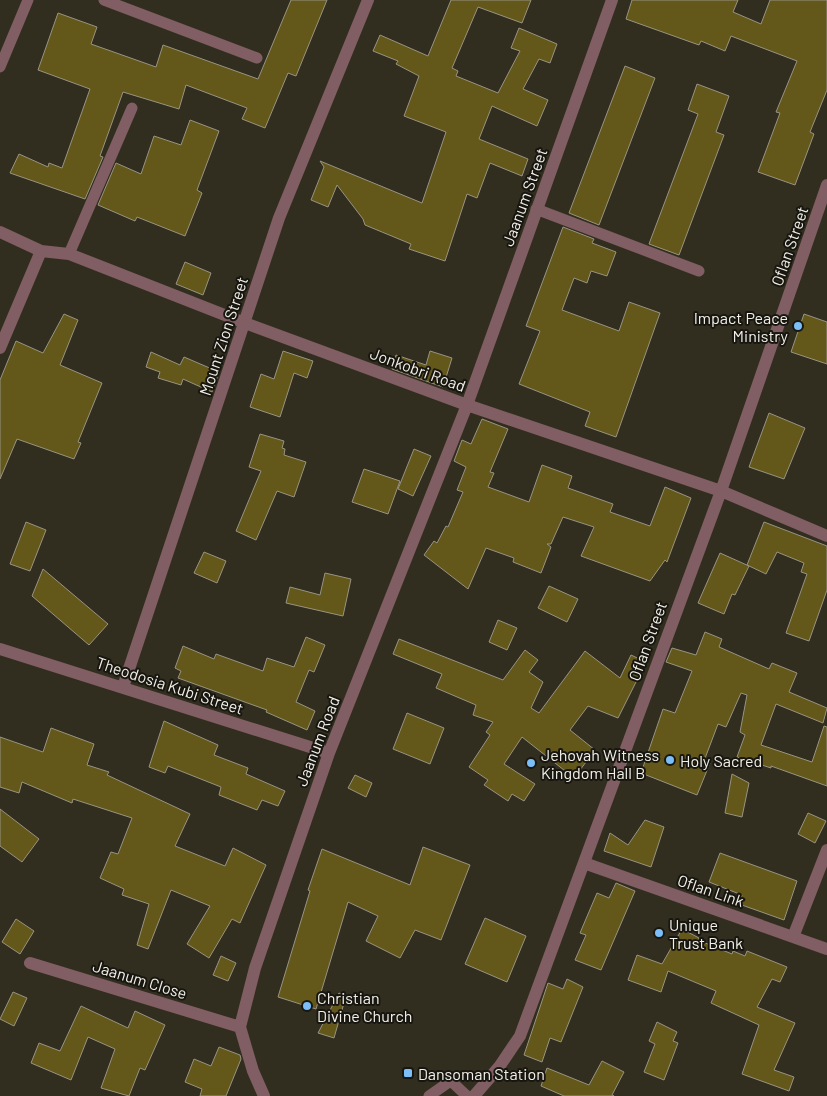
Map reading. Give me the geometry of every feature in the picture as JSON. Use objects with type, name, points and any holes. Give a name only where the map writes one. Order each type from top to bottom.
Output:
[{"type":"street","name":"Mount Zion Street","points":[[123,687],[279,218],[368,0]]},
{"type":"street","name":"Jaanum Street","points":[[467,405],[612,0]]},
{"type":"street","name":"Oflan Street","points":[[475,1096],[499,1067],[520,1036],[584,863],[592,836],[721,491],[827,185]]},
{"type":"street","name":"Jonkobri Road","points":[[0,232],[41,250],[69,254],[245,323],[467,405],[721,491],[827,536]]},
{"type":"street","points":[[0,348],[41,250]]},
{"type":"street","name":"Jaanum Road","points":[[240,1027],[255,968],[329,753],[467,405]]},
{"type":"street","name":"Theodosia Kubi Street","points":[[0,649],[329,753]]},
{"type":"street","points":[[793,936],[827,850]]},
{"type":"street","name":"Oflan Link","points":[[584,863],[827,949]]},
{"type":"street","name":"Jaanum Close","points":[[30,963],[240,1027]]},
{"type":"street","points":[[240,1027],[253,1071],[264,1096]]},
{"type":"lane","points":[[0,67],[28,0]]},
{"type":"lane","points":[[104,0],[257,58]]},
{"type":"lane","points":[[69,254],[132,108]]},
{"type":"lane","points":[[536,209],[699,270]]},
{"type":"lane","points":[[430,1096],[450,1082],[467,1096]]},
{"type":"building","points":[[291,0],[327,0],[296,76],[288,73],[265,128],[242,119],[247,108],[186,85],[179,109],[123,92],[100,156],[103,157],[85,199],[10,173],[19,154],[48,167],[49,163],[62,168],[90,89],[38,70],[58,13],[97,27],[91,44],[156,67],[163,45],[258,79]]},
{"type":"building","points":[[451,0],[531,0],[522,23],[478,7],[452,68],[458,71],[456,76],[498,93],[520,51],[511,48],[519,28],[557,44],[550,63],[539,59],[523,89],[548,100],[537,126],[492,106],[479,139],[528,159],[522,176],[490,163],[477,198],[467,194],[445,261],[409,249],[411,244],[365,225],[363,219],[337,185],[328,207],[311,200],[324,167],[320,161],[422,203],[446,132],[404,116],[419,76],[396,64],[398,61],[373,51],[380,35],[428,56]]},
{"type":"building","points":[[632,0],[738,0],[733,12],[761,24],[770,0],[827,0],[827,90],[810,132],[814,134],[795,185],[758,172],[780,113],[776,112],[797,61],[731,36],[725,51],[701,41],[699,45],[626,19]]},
{"type":"building","points":[[625,66],[655,78],[599,225],[569,213]]},
{"type":"building","points":[[697,84],[729,96],[716,132],[724,135],[679,255],[649,244],[698,114],[688,110]]},
{"type":"building","points":[[190,120],[219,131],[197,190],[202,193],[185,236],[137,217],[135,221],[98,205],[116,163],[141,174],[154,136],[181,145]]},
{"type":"building","points":[[563,227],[594,239],[592,243],[616,252],[607,276],[591,271],[587,283],[574,278],[562,310],[619,331],[629,302],[660,313],[616,437],[585,426],[590,412],[519,384],[540,331],[526,326]]},
{"type":"building","points":[[185,262],[211,273],[203,295],[176,284]]},
{"type":"building","points":[[64,314],[78,320],[60,365],[102,383],[78,442],[81,443],[74,459],[17,439],[0,479],[0,380],[16,341],[43,353]]},
{"type":"building","points":[[804,314],[827,322],[827,364],[791,352]]},
{"type":"building","points":[[283,351],[313,361],[307,378],[294,373],[280,417],[250,407],[261,374],[274,379]]},
{"type":"building","points":[[430,351],[452,358],[443,387],[392,369],[396,355],[426,365]]},
{"type":"building","points":[[151,352],[180,365],[184,357],[219,372],[212,392],[183,379],[181,385],[158,378],[160,372],[146,367]]},
{"type":"building","points":[[769,413],[805,428],[784,479],[749,467]]},
{"type":"building","points":[[482,419],[508,429],[490,472],[494,473],[488,487],[529,502],[542,465],[572,476],[568,488],[613,504],[610,512],[650,526],[665,487],[691,498],[667,562],[665,560],[650,581],[581,556],[594,527],[563,517],[551,544],[547,544],[551,547],[541,573],[513,562],[514,558],[486,548],[468,589],[424,555],[434,541],[437,543],[446,526],[448,527],[463,492],[457,490],[466,467],[454,461],[462,440],[471,444]]},
{"type":"building","points":[[260,434],[284,441],[282,448],[285,449],[284,455],[306,462],[294,497],[277,491],[256,540],[236,531],[261,471],[249,467]]},
{"type":"building","points":[[414,449],[431,456],[413,496],[398,489]]},
{"type":"building","points":[[364,469],[400,481],[388,514],[352,502]]},
{"type":"building","points":[[26,522],[46,530],[30,571],[10,564]]},
{"type":"building","points":[[764,522],[827,546],[827,590],[809,641],[786,633],[807,574],[801,572],[804,563],[777,552],[766,574],[747,565]]},
{"type":"building","points":[[204,552],[226,561],[217,583],[194,573]]},
{"type":"building","points":[[720,553],[749,566],[735,595],[732,594],[724,614],[698,603]]},
{"type":"building","points":[[43,569],[108,624],[89,645],[32,596]]},
{"type":"building","points":[[325,573],[351,579],[343,616],[286,603],[290,587],[320,595]]},
{"type":"building","points":[[549,586],[578,599],[567,622],[538,608]]},
{"type":"building","points":[[498,620],[517,628],[507,650],[489,642]]},
{"type":"building","points":[[705,632],[722,639],[719,647],[769,669],[772,663],[797,673],[789,692],[827,708],[823,723],[776,704],[761,745],[812,762],[824,726],[827,727],[827,786],[771,766],[771,768],[737,757],[745,735],[740,732],[747,695],[741,693],[726,727],[718,724],[704,761],[710,763],[697,795],[641,773],[663,709],[675,713],[692,671],[666,662],[672,648],[696,655]]},
{"type":"building","points":[[306,637],[325,645],[314,672],[309,670],[296,702],[315,711],[307,730],[266,712],[267,710],[178,678],[181,671],[175,668],[183,646],[214,659],[216,654],[263,671],[267,658],[294,667]]},
{"type":"building","points":[[399,639],[503,680],[525,650],[538,660],[529,672],[543,682],[531,708],[539,713],[585,651],[620,678],[631,655],[646,662],[618,718],[588,706],[570,730],[595,750],[574,778],[522,737],[504,764],[535,784],[524,801],[512,794],[508,801],[484,785],[488,780],[469,767],[490,735],[486,732],[493,722],[473,715],[476,705],[436,688],[442,674],[393,654]]},
{"type":"building","points":[[407,713],[444,728],[430,764],[393,749]]},
{"type":"building","points":[[164,721],[218,745],[214,755],[248,768],[246,774],[285,791],[278,806],[262,800],[257,810],[219,795],[221,787],[168,766],[165,773],[149,767]]},
{"type":"building","points":[[51,728],[94,744],[87,765],[109,772],[107,775],[190,814],[175,846],[225,866],[233,848],[266,865],[240,923],[232,919],[209,958],[187,944],[210,906],[171,890],[148,949],[137,945],[149,904],[122,895],[124,889],[100,878],[111,852],[118,854],[132,818],[73,799],[72,803],[22,782],[19,793],[0,787],[0,737],[43,752]]},
{"type":"building","points":[[732,774],[749,783],[742,817],[725,813]]},
{"type":"building","points":[[355,775],[372,783],[366,797],[348,788]]},
{"type":"building","points":[[0,809],[39,839],[22,862],[0,846]]},
{"type":"building","points":[[808,813],[826,821],[815,843],[798,834]]},
{"type":"building","points":[[645,820],[664,827],[651,867],[604,851],[610,833],[628,845]]},
{"type":"building","points":[[423,847],[470,865],[441,940],[415,930],[400,958],[366,941],[378,916],[348,902],[316,1009],[278,997],[310,891],[308,890],[322,849],[410,885]]},
{"type":"building","points":[[720,853],[797,881],[784,920],[739,904],[742,895],[709,882]]},
{"type":"building","points":[[616,883],[635,891],[601,970],[575,960],[586,935],[580,933],[597,893],[609,898]]},
{"type":"building","points":[[485,918],[526,936],[507,982],[465,964]]},
{"type":"building","points":[[16,919],[34,931],[20,954],[2,942]]},
{"type":"building","points":[[682,929],[699,938],[698,940],[732,954],[733,951],[745,956],[747,951],[787,967],[780,982],[772,979],[757,1007],[795,1023],[774,1070],[794,1077],[789,1091],[742,1074],[759,1025],[711,1003],[716,991],[668,971],[661,992],[628,980],[637,955],[662,964]]},
{"type":"building","points":[[221,956],[236,963],[228,981],[213,975]]},
{"type":"building","points":[[567,979],[583,987],[561,1042],[550,1038],[542,1062],[524,1055],[548,983],[563,989]]},
{"type":"building","points":[[13,992],[27,998],[14,1026],[0,1019]]},
{"type":"building","points":[[339,993],[346,996],[334,1038],[318,1033]]},
{"type":"building","points":[[81,1006],[128,1028],[135,1011],[165,1025],[145,1070],[140,1068],[129,1096],[101,1088],[115,1049],[88,1037],[71,1080],[31,1063],[39,1043],[60,1051]]},
{"type":"building","points":[[657,1022],[677,1032],[673,1041],[678,1043],[664,1080],[644,1072],[655,1044],[649,1041]]},
{"type":"building","points":[[219,1047],[240,1055],[241,1059],[226,1096],[200,1096],[202,1089],[185,1082],[194,1059],[211,1066]]},
{"type":"building","points":[[602,1061],[624,1072],[612,1095],[614,1096],[564,1096],[541,1086],[547,1068],[589,1085]]},
{"type":"place","name":"Impact Peace Ministry","points":[[798,326]]},
{"type":"place","name":"Holy Sacred","points":[[670,760]]},
{"type":"place","name":"Jehovah Witness Kingdom Hall B","points":[[531,763]]},
{"type":"place","name":"Unique Trust Bank","points":[[659,933]]},
{"type":"place","name":"Christian Divine Church","points":[[307,1006]]},
{"type":"place","name":"Dansoman Station","points":[[408,1073]]}]
